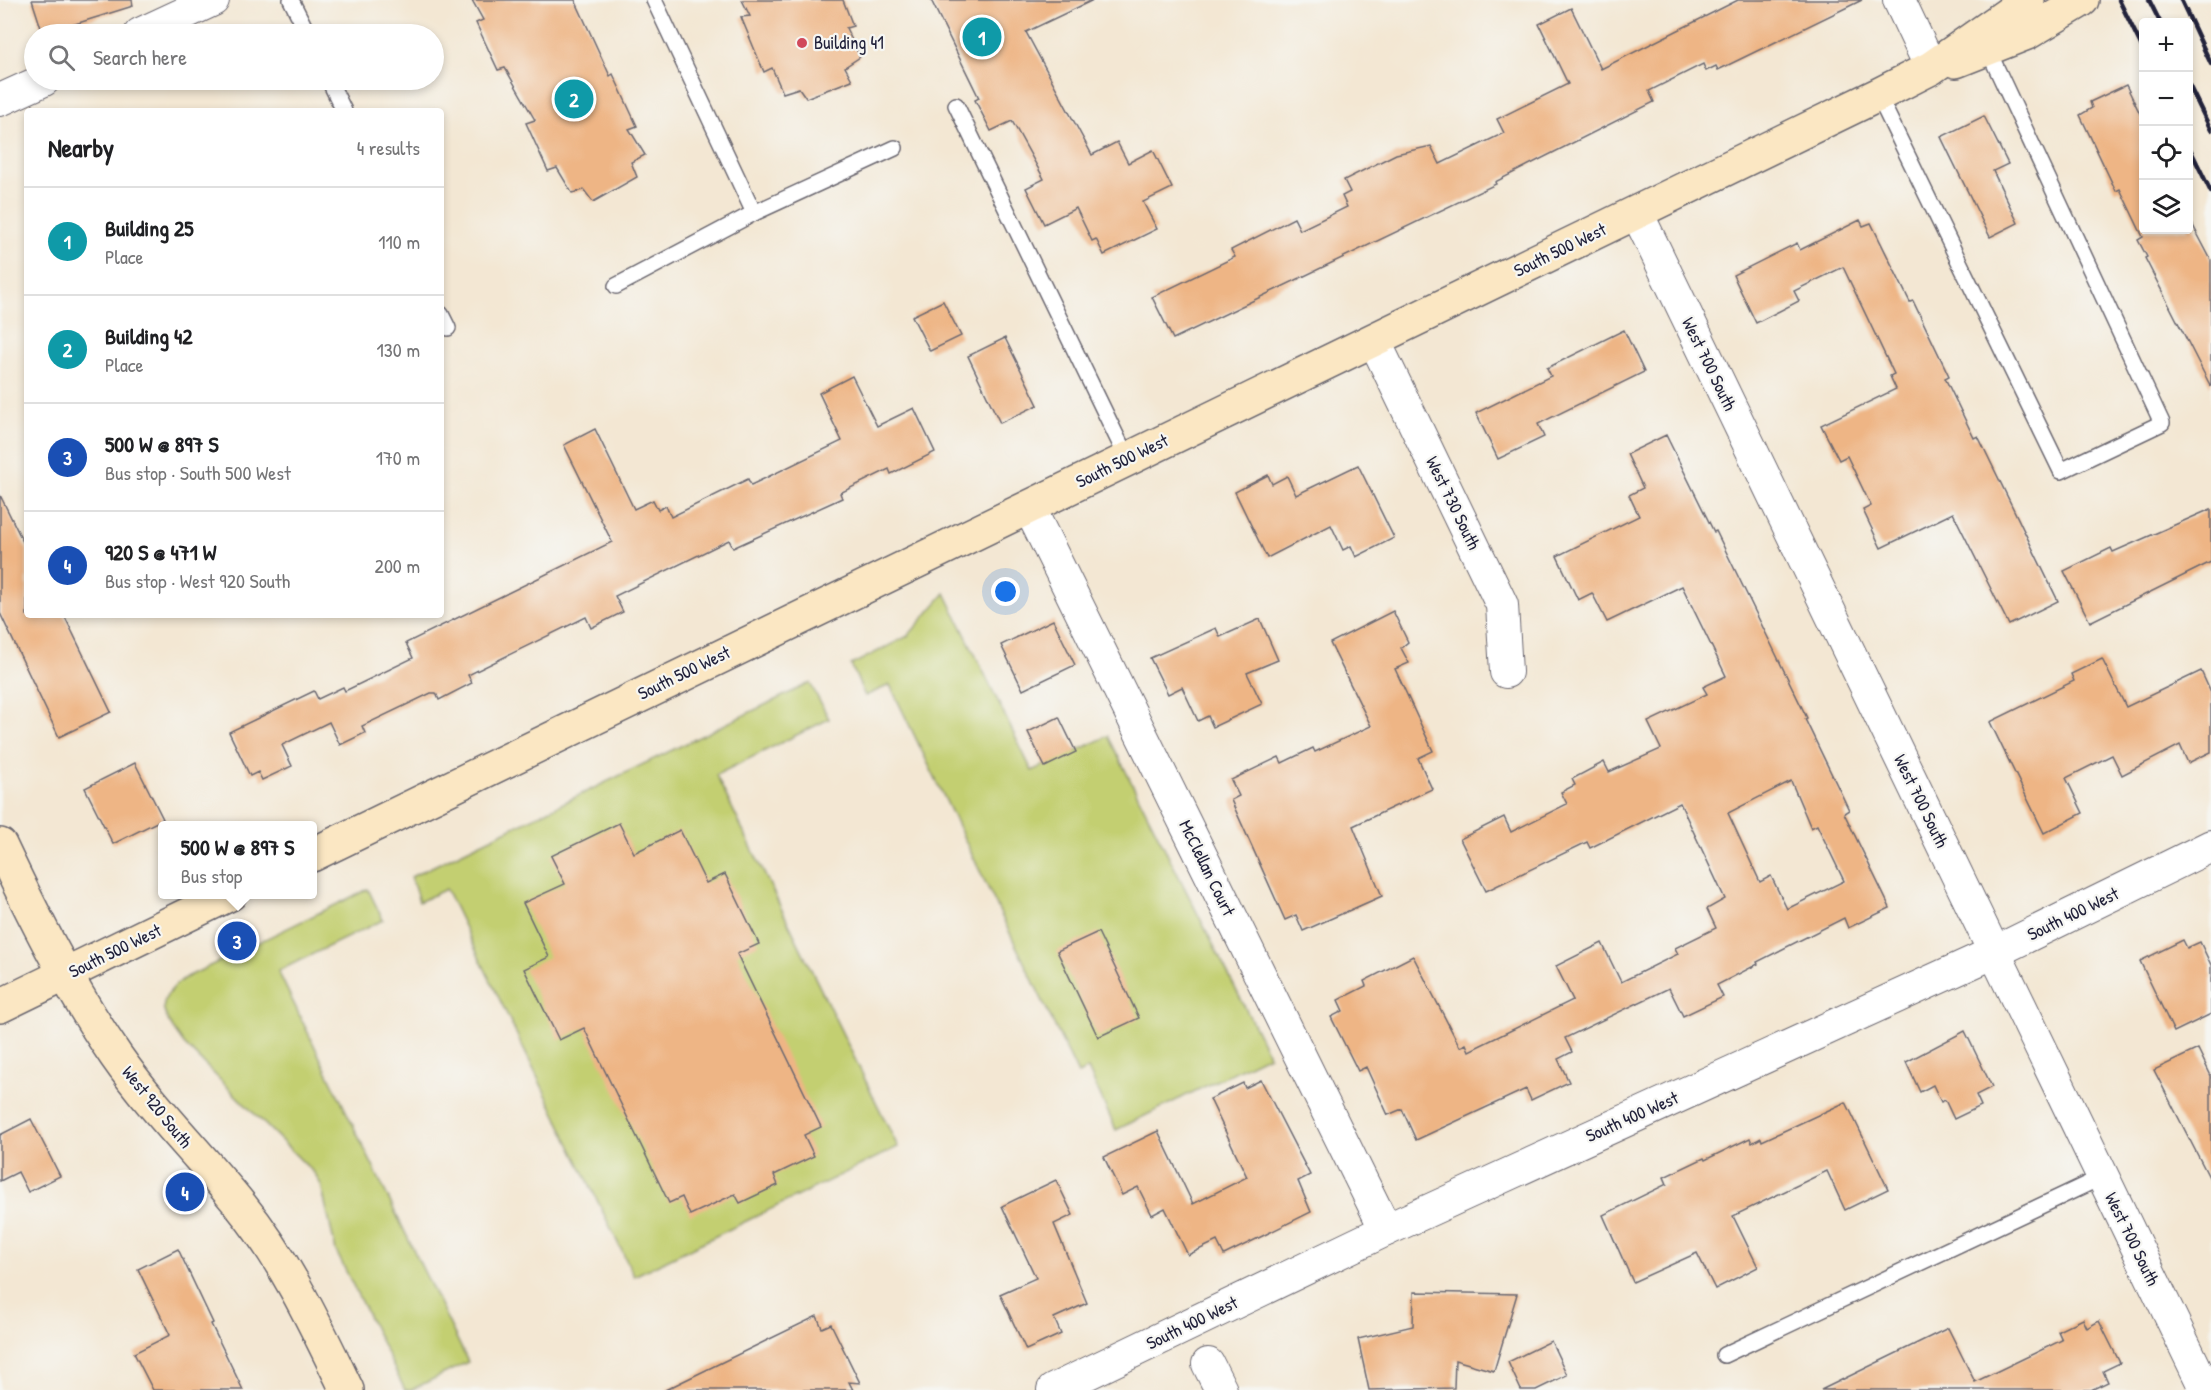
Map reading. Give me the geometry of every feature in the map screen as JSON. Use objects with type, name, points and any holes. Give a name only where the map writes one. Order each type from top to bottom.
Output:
[{"type":"main road","name":"South 500 West","points":[[317,853],[1878,95],[1931,68],[2028,0]]},
{"type":"main road","name":"South 500 West","points":[[1931,68],[1988,50],[2027,33],[2082,0]]},
{"type":"main road","name":"West 920 South","points":[[0,845],[34,917],[100,1032],[139,1088],[241,1207],[265,1239],[303,1302],[347,1390]]},
{"type":"main road","name":"South 500 West","points":[[0,1006],[220,899]]},
{"type":"street","points":[[161,24],[213,0]]},
{"type":"street","points":[[1899,0],[1931,68]]},
{"type":"street","points":[[0,100],[24,89]]},
{"type":"street","name":"West 700 South","points":[[1636,213],[2102,1177],[2207,1387]]},
{"type":"street","name":"West 730 South","points":[[1374,340],[1502,604],[1506,672]]},
{"type":"street","name":"McClellan Court","points":[[1029,507],[1386,1230]]},
{"type":"street","name":"South 400 West","points":[[1053,1390],[1386,1230],[1995,952],[2211,846]]},
{"type":"lane","points":[[291,0],[303,24]]},
{"type":"lane","points":[[654,0],[754,213]]},
{"type":"lane","points":[[1878,95],[2061,471],[2162,423],[1988,50]]},
{"type":"lane","points":[[334,90],[343,108]]},
{"type":"lane","points":[[956,105],[1128,458]]},
{"type":"lane","points":[[616,286],[754,213],[895,148]]},
{"type":"lane","points":[[1724,1355],[2102,1177]]},
{"type":"green space","points":[[945,593],[1032,771],[1108,736],[1269,1055],[1116,1130],[1088,1069],[1078,1074],[890,685],[865,696],[851,665],[908,636]]},
{"type":"green space","points":[[810,683],[829,719],[716,775],[898,1147],[634,1276],[446,889],[419,902],[411,877]]},
{"type":"green space","points":[[368,889],[383,920],[278,971],[468,1362],[411,1390],[405,1390],[336,1251],[321,1185],[315,1174],[184,1044],[166,1017],[164,1010],[167,996],[183,979]]},
{"type":"building","points":[[32,0],[132,0],[133,6],[75,24],[40,24]]},
{"type":"building","points":[[472,0],[575,0],[610,76],[613,74],[637,126],[629,129],[645,155],[631,162],[637,177],[593,202],[584,190],[572,193],[557,168],[548,171],[526,123],[535,120],[505,68],[498,70],[476,23],[483,20]]},
{"type":"building","name":"Building 41","points":[[742,0],[843,0],[853,26],[846,28],[860,57],[845,67],[852,80],[806,98],[799,88],[783,93],[772,68],[764,72],[741,17],[750,16]]},
{"type":"building","points":[[931,0],[1093,0],[1026,32],[1092,155],[1117,142],[1128,163],[1153,150],[1172,188],[1143,202],[1157,229],[1104,255],[1096,239],[1092,241],[1076,208],[1044,224],[1026,188],[1044,179],[1012,121],[991,131],[975,100],[979,98]]},
{"type":"building","points":[[1738,0],[1862,0],[1718,70],[1716,66],[1706,71],[1703,64],[1649,91],[1654,102],[1495,182],[1496,184],[1173,339],[1152,297],[1235,257],[1231,250],[1294,218],[1300,230],[1347,207],[1342,196],[1350,192],[1344,180],[1396,154],[1431,146],[1440,164],[1504,133],[1497,119],[1568,84],[1539,24],[1571,8],[1601,69]]},
{"type":"building","points":[[2126,85],[2139,112],[2139,229],[2120,189],[2116,191],[2080,115],[2092,108],[2090,102]]},
{"type":"building","points":[[1984,116],[2008,164],[1993,171],[2018,223],[1990,237],[1941,137]]},
{"type":"building","points":[[1860,220],[1863,226],[1871,223],[1910,302],[1913,301],[1949,376],[1945,378],[1974,438],[1978,436],[2058,601],[2009,625],[1953,513],[1881,548],[1863,510],[1871,506],[1847,456],[1839,460],[1821,425],[1896,389],[1890,376],[1894,374],[1843,267],[1794,291],[1799,301],[1756,323],[1733,275],[1797,243],[1800,250]]},
{"type":"building","points":[[2193,226],[2211,260],[2211,387],[2145,258],[2147,257],[2138,240],[2143,237],[2142,234],[2193,234]]},
{"type":"building","points":[[943,301],[961,336],[930,351],[912,316]]},
{"type":"building","points":[[1624,330],[1644,372],[1538,424],[1544,437],[1498,459],[1476,413],[1551,376],[1547,368]]},
{"type":"building","points":[[1005,338],[1038,405],[1000,423],[968,356]]},
{"type":"building","points":[[852,376],[877,426],[914,408],[935,452],[891,474],[889,469],[840,493],[842,498],[733,548],[729,540],[615,596],[623,612],[591,628],[586,617],[468,675],[472,683],[439,700],[436,693],[431,693],[362,726],[365,733],[340,745],[329,722],[282,745],[292,766],[262,780],[258,772],[250,776],[229,732],[314,691],[318,699],[343,687],[345,691],[413,658],[406,643],[612,542],[564,445],[595,429],[634,509],[653,500],[658,510],[666,506],[671,517],[748,479],[751,485],[842,441],[819,393]]},
{"type":"building","points":[[1666,435],[1714,532],[1716,531],[1807,718],[1805,719],[1849,810],[1844,813],[1890,908],[1848,928],[1844,918],[1757,962],[1758,964],[1717,985],[1723,997],[1683,1016],[1669,988],[1565,1038],[1572,1052],[1558,1059],[1569,1082],[1531,1100],[1526,1089],[1416,1140],[1402,1109],[1388,1115],[1366,1067],[1358,1071],[1331,1017],[1343,1011],[1338,1000],[1366,986],[1364,981],[1413,956],[1460,1047],[1466,1044],[1469,1051],[1573,1000],[1556,966],[1602,943],[1621,982],[1678,954],[1675,948],[1716,928],[1707,909],[1725,899],[1680,803],[1590,848],[1587,842],[1486,891],[1460,839],[1504,817],[1511,832],[1567,804],[1561,792],[1575,785],[1572,779],[1604,762],[1609,772],[1661,749],[1648,722],[1707,694],[1703,687],[1726,676],[1682,586],[1607,622],[1592,593],[1578,600],[1557,556],[1639,516],[1629,495],[1643,488],[1627,454]],"holes":[[[1791,781],[1811,828],[1817,825],[1844,881],[1787,909],[1771,876],[1760,882],[1728,813]]]},
{"type":"building","points":[[1358,465],[1394,538],[1356,557],[1351,546],[1343,550],[1331,525],[1267,558],[1235,492],[1268,475],[1272,484],[1287,476],[1296,495]]},
{"type":"building","points":[[0,495],[24,544],[24,618],[65,618],[111,712],[59,737],[0,613]]},
{"type":"building","points":[[2211,509],[2211,562],[2090,622],[2064,571],[2111,548],[2113,552]]},
{"type":"building","points":[[1393,611],[1408,642],[1401,648],[1409,663],[1395,669],[1433,751],[1418,758],[1432,789],[1353,826],[1382,896],[1303,931],[1296,915],[1285,920],[1231,800],[1239,796],[1231,780],[1279,757],[1282,763],[1313,748],[1315,752],[1371,726],[1330,643]]},
{"type":"building","points":[[1260,619],[1278,660],[1247,673],[1262,704],[1213,727],[1208,716],[1198,721],[1182,687],[1168,694],[1150,658],[1216,628],[1220,637]]},
{"type":"building","points":[[1053,620],[1075,665],[1023,690],[1001,645]]},
{"type":"building","points":[[2102,659],[2126,707],[2201,671],[2211,693],[2211,752],[2188,763],[2180,745],[2122,775],[2112,755],[2066,778],[2083,813],[2044,833],[1990,722],[2074,681],[2071,674]]},
{"type":"building","points":[[1059,717],[1076,752],[1045,767],[1028,732]]},
{"type":"building","points":[[135,763],[163,819],[113,844],[85,788]]},
{"type":"building","points":[[619,823],[634,853],[680,830],[706,883],[725,874],[759,944],[737,954],[821,1127],[804,1135],[814,1156],[774,1175],[778,1185],[740,1203],[735,1194],[690,1215],[682,1197],[669,1203],[584,1028],[559,1040],[524,969],[549,957],[523,903],[565,884],[551,856]]},
{"type":"building","points":[[1098,932],[1139,1018],[1098,1037],[1057,951]]},
{"type":"building","points":[[2183,940],[2187,948],[2200,942],[2211,965],[2211,1014],[2174,1032],[2140,961]]},
{"type":"building","points":[[1965,1031],[1992,1087],[1976,1095],[1981,1106],[1954,1119],[1945,1100],[1941,1102],[1933,1085],[1920,1092],[1906,1062]]},
{"type":"building","points":[[2198,1049],[2211,1076],[2211,1181],[2154,1070]]},
{"type":"building","points":[[1261,1080],[1310,1175],[1298,1181],[1311,1212],[1224,1255],[1217,1241],[1188,1255],[1165,1208],[1152,1215],[1138,1187],[1122,1195],[1104,1157],[1158,1131],[1193,1204],[1247,1177],[1210,1099],[1243,1083],[1245,1088]]},
{"type":"building","points":[[1846,1102],[1888,1189],[1845,1210],[1827,1171],[1733,1216],[1758,1267],[1715,1289],[1697,1253],[1633,1282],[1603,1215],[1667,1184],[1664,1177],[1704,1158],[1705,1160],[1750,1138],[1752,1143],[1761,1138],[1762,1141]]},
{"type":"building","points":[[31,1119],[60,1176],[28,1192],[18,1172],[0,1181],[0,1135]]},
{"type":"building","points":[[1056,1180],[1073,1215],[1054,1224],[1087,1303],[1054,1318],[1061,1334],[1026,1350],[1000,1294],[1036,1278],[1002,1206]]},
{"type":"building","points":[[178,1249],[243,1390],[153,1390],[134,1353],[170,1335],[138,1269]]},
{"type":"building","points":[[1414,1292],[1517,1294],[1494,1371],[1455,1360],[1454,1388],[1369,1390],[1358,1339],[1413,1326]]},
{"type":"building","points":[[817,1316],[822,1328],[831,1324],[860,1383],[849,1382],[853,1390],[665,1390]]},
{"type":"building","points":[[2083,1319],[2087,1328],[2099,1321],[2120,1363],[2103,1371],[2108,1382],[2091,1390],[1821,1390],[1948,1328],[1975,1382],[2062,1340],[2058,1331]]},
{"type":"building","points":[[1551,1341],[1567,1375],[1536,1390],[1521,1390],[1508,1362]]},
{"type":"railway","points":[[2119,0],[2139,41]]},
{"type":"railway","points":[[2149,0],[2158,18]]},
{"type":"railway","points":[[2181,0],[2211,64]]},
{"type":"railway","points":[[2193,93],[2211,130]]},
{"type":"railway","points":[[2193,155],[2211,192]]},
{"type":"place","name":"Building 25","points":[[982,37]]},
{"type":"place","name":"Building 41","points":[[802,43]]},
{"type":"place","name":"Building 42","points":[[574,99]]},
{"type":"place","name":"500 W @ 897 S","points":[[237,941]]},
{"type":"place","name":"920 S @ 471 W","points":[[185,1192]]}]
